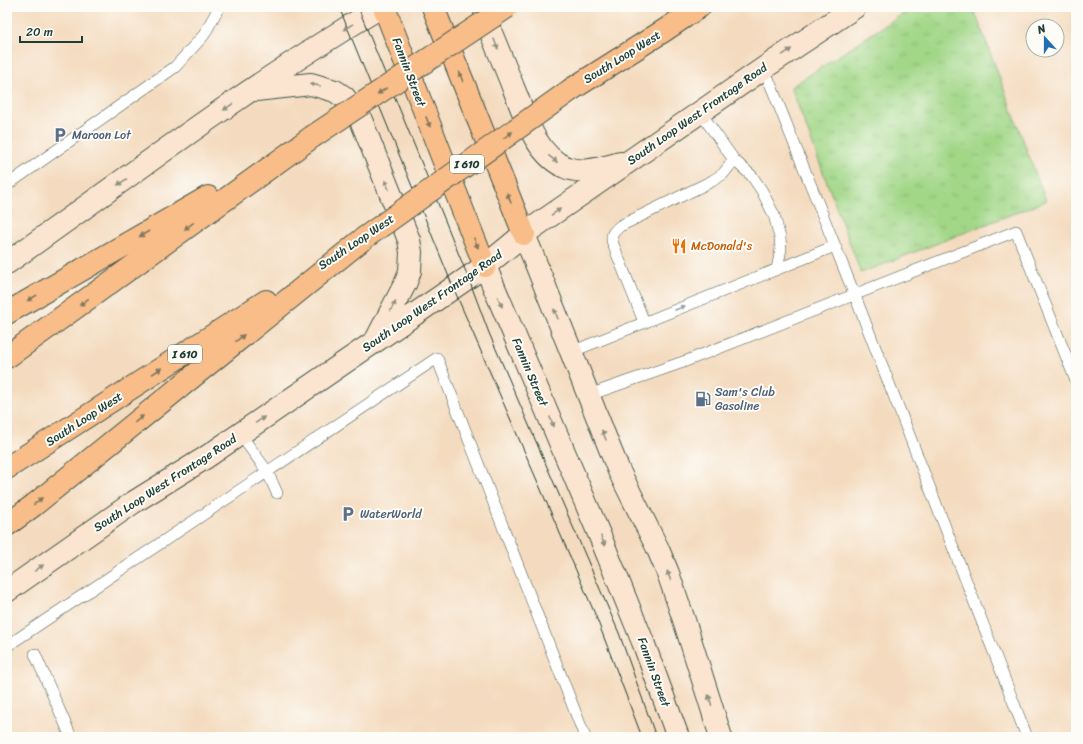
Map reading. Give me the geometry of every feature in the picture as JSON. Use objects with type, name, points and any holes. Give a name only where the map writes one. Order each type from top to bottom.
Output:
[{"type":"main road","points":[[7,263],[249,91],[381,7]]},
{"type":"main road","name":"Fannin Street","points":[[384,7],[485,266],[602,541],[643,642],[678,737]]},
{"type":"main road","points":[[433,7],[619,471],[657,547],[668,573],[721,737]]},
{"type":"main road","points":[[484,7],[488,25],[532,132],[548,156],[565,167],[574,170],[584,170],[628,162]]},
{"type":"main road","points":[[7,357],[312,138],[507,7]]},
{"type":"main road","name":"South Loop West","points":[[7,468],[363,239],[572,89],[699,7]]},
{"type":"main road","points":[[664,30],[705,7]]},
{"type":"main road","name":"South Loop West Frontage Road","points":[[7,591],[134,502],[205,458],[485,266],[524,234],[855,7]]},
{"type":"main road","points":[[249,91],[311,84],[335,91],[344,97],[359,115],[409,240],[411,252],[410,271],[406,282],[376,341]]},
{"type":"main road","points":[[7,313],[312,138]]},
{"type":"main road","points":[[7,525],[34,505],[363,239]]},
{"type":"lane","points":[[7,185],[175,67],[204,35],[219,7]]},
{"type":"lane","points":[[764,68],[855,296],[1027,737]]},
{"type":"lane","points":[[700,112],[734,160],[752,176],[762,191],[774,215],[780,238],[781,249],[776,269]]},
{"type":"lane","points":[[644,322],[613,244],[611,238],[612,234],[620,226],[712,181],[723,174],[734,160]]},
{"type":"lane","points":[[589,395],[686,361],[855,296],[1016,231],[1076,381]]},
{"type":"lane","points":[[571,352],[835,246]]},
{"type":"lane","points":[[7,646],[437,358],[585,737]]},
{"type":"lane","points":[[240,434],[267,471],[277,492]]},
{"type":"lane","points":[[36,654],[71,737]]},
{"type":"green space","points":[[913,7],[973,7],[1046,201],[861,273],[791,87]]},
{"type":"tram line","points":[[339,7],[453,287],[595,614],[642,737]]},
{"type":"tram line","points":[[358,7],[468,277],[489,333],[619,633],[656,737]]},
{"type":"place","name":"Maroon Lot","points":[[60,135]]},
{"type":"place","name":"McDonald's","points":[[679,246]]},
{"type":"place","name":"Sam's Club Gasoline","points":[[703,399]]},
{"type":"place","name":"WaterWorld","points":[[348,514]]}]
